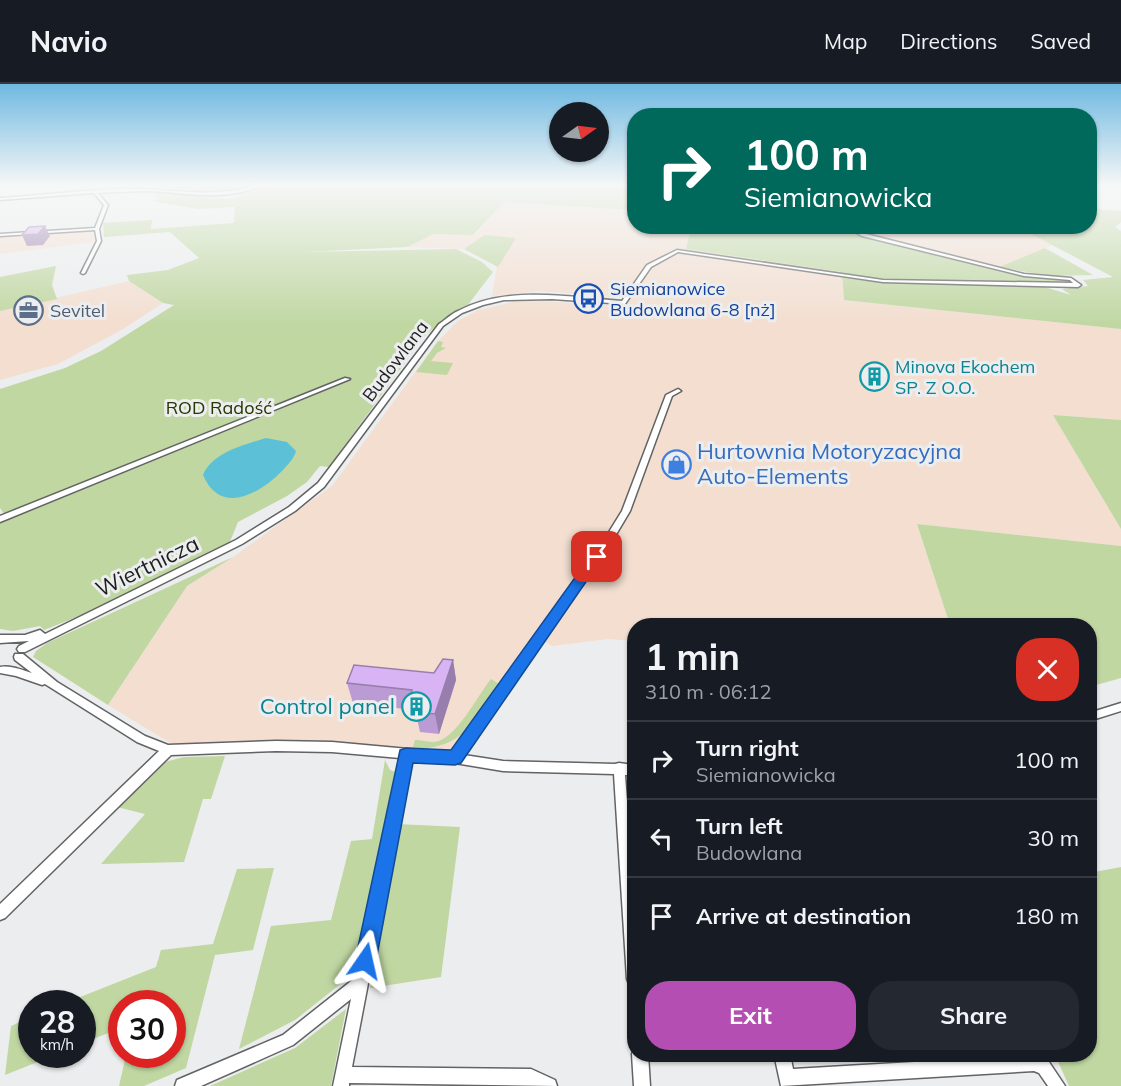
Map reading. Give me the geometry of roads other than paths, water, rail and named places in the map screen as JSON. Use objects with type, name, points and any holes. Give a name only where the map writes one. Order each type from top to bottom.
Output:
[{"type":"street","points":[[0,235],[63,232]]},
{"type":"street","points":[[83,273],[99,241],[97,232]]},
{"type":"street","name":"Budowlana","points":[[239,542],[292,510],[321,485],[441,326],[451,317],[482,304],[520,298],[622,303],[650,266],[677,251],[883,281],[1073,286],[1078,284],[1071,279],[1024,275],[862,234]]},
{"type":"street","points":[[0,519],[347,379]]},
{"type":"street","points":[[455,758],[597,557],[626,511],[669,395],[678,391]]},
{"type":"street","name":"Wiertnicza","points":[[2,671],[20,649],[239,542]]},
{"type":"street","points":[[0,639],[20,649],[53,685]]},
{"type":"street","points":[[2,671],[17,672],[53,685],[141,739],[168,750],[276,746],[332,747],[455,758],[503,766],[627,769]]},
{"type":"street","points":[[1097,714],[1121,707]]},
{"type":"street","points":[[0,913],[168,750]]},
{"type":"street","points":[[406,755],[343,1080],[531,1077],[549,1086]]},
{"type":"street","points":[[619,768],[627,861]]},
{"type":"street","points":[[183,1086],[288,1040],[361,982]]},
{"type":"street","points":[[640,1062],[642,1086]]},
{"type":"street","points":[[784,1062],[788,1082],[1034,1063],[1044,1067],[1057,1086]]},
{"type":"water","points":[[266,438],[287,442],[296,451],[291,461],[274,479],[253,493],[241,497],[230,498],[220,495],[211,488],[203,475],[214,460],[230,450]]},
{"type":"place","name":"Siemianowice Budowlana 6-8 [nż]","points":[[589,298]]},
{"type":"place","name":"Sevitel","points":[[29,310]]},
{"type":"place","name":"Minova Ekochem SP. Z O.O.","points":[[874,376]]},
{"type":"place","name":"Hurtownia Motoryzacyjna Auto-Elements","points":[[676,464]]},
{"type":"place","name":"Control panel","points":[[416,706]]},
{"type":"park label","name":"ROD Radość","points":[[219,407]]}]
